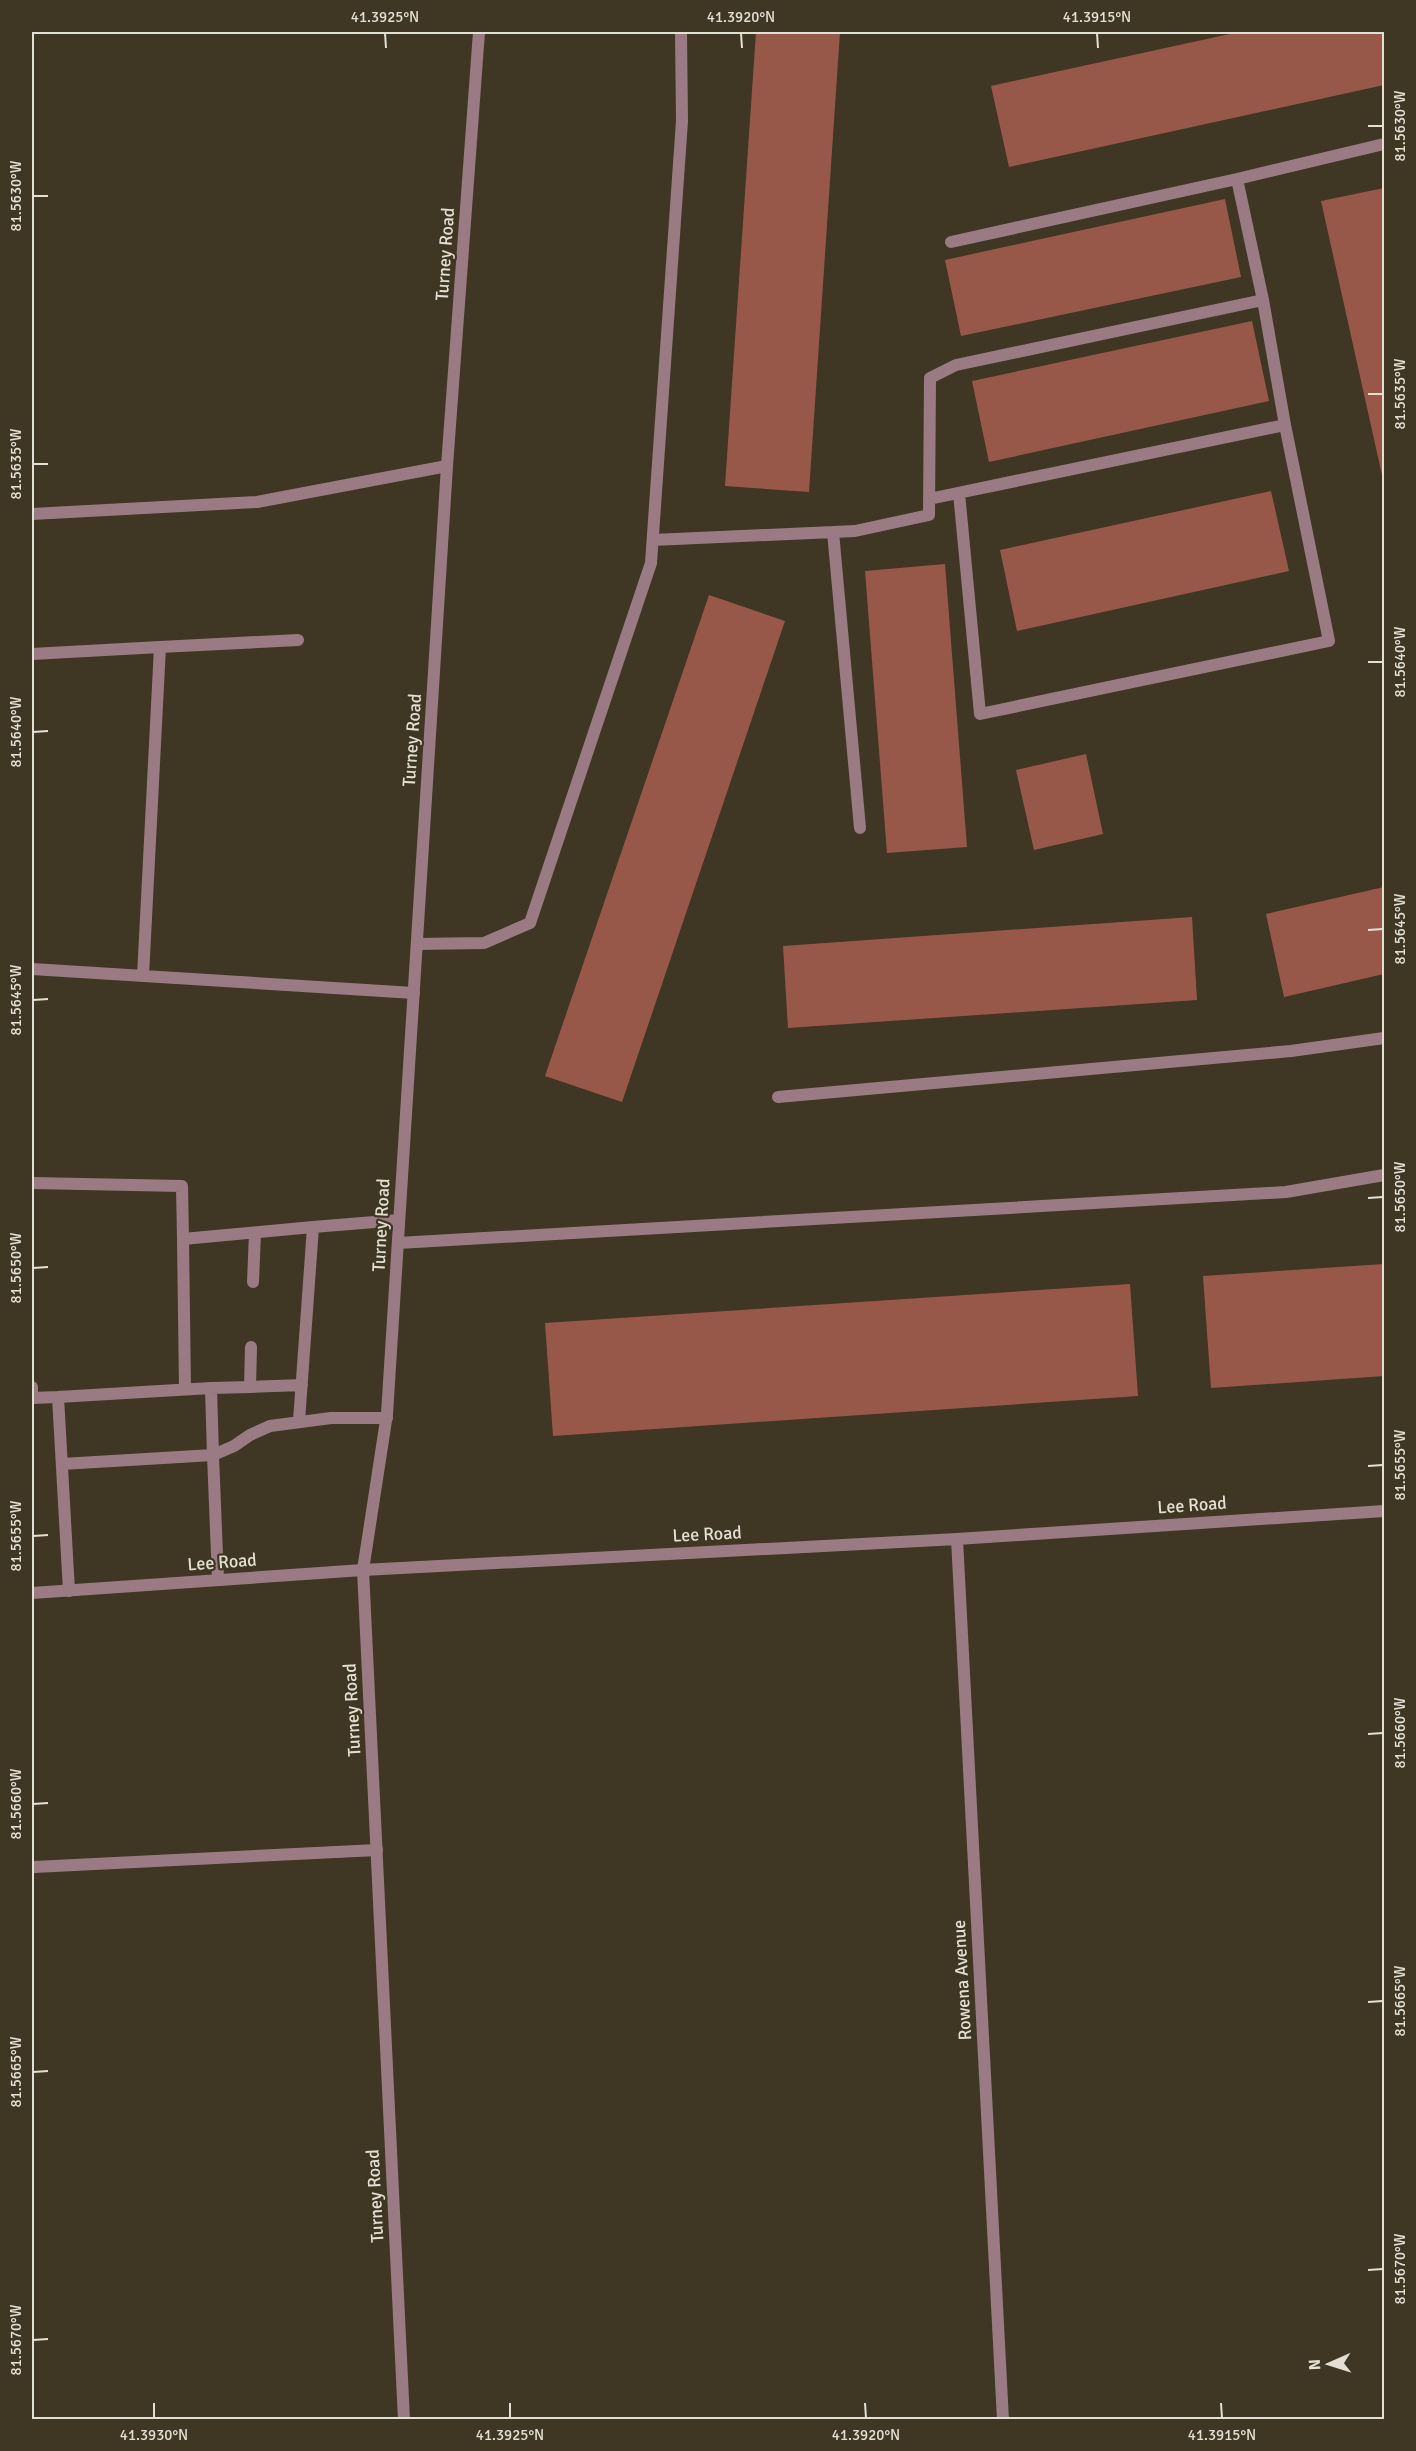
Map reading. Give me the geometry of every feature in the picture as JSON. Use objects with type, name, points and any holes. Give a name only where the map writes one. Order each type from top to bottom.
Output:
[{"type":"street","name":"Turney Road","points":[[404,2420],[363,1570],[387,1418],[447,466],[479,32]]},
{"type":"street","points":[[417,944],[484,943],[530,923],[651,563],[682,121],[681,32]]},
{"type":"street","points":[[951,242],[1384,144]]},
{"type":"street","points":[[959,493],[980,714],[1329,641],[1263,300],[1237,179]]},
{"type":"street","points":[[653,540],[855,531],[929,515],[930,378],[956,364],[1263,300]]},
{"type":"street","points":[[929,499],[1286,425]]},
{"type":"street","points":[[32,514],[257,502],[447,466]]},
{"type":"street","points":[[833,532],[860,828]]},
{"type":"street","points":[[32,654],[298,640]]},
{"type":"street","points":[[143,976],[160,647]]},
{"type":"street","points":[[32,969],[414,993]]},
{"type":"street","points":[[778,1097],[1279,1052],[1384,1038]]},
{"type":"street","points":[[398,1243],[1286,1192],[1384,1175]]},
{"type":"street","points":[[32,1183],[182,1186],[184,1389]]},
{"type":"street","points":[[183,1239],[399,1220]]},
{"type":"street","points":[[299,1421],[313,1227]]},
{"type":"street","points":[[253,1282],[255,1233]]},
{"type":"street","points":[[250,1386],[251,1347]]},
{"type":"street","points":[[32,1387],[32,1398],[302,1385]]},
{"type":"street","points":[[211,1388],[218,1580]]},
{"type":"street","points":[[58,1397],[69,1590]]},
{"type":"street","points":[[63,1464],[213,1455],[270,1426],[331,1418],[387,1418]]},
{"type":"street","name":"Lee Road","points":[[32,1593],[363,1570],[957,1539],[1384,1511]]},
{"type":"street","name":"Rowena Avenue","points":[[957,1539],[1003,2420]]},
{"type":"street","points":[[34,1867],[377,1850]]},
{"type":"building","points":[[756,32],[840,32],[809,492],[725,486]]},
{"type":"building","points":[[1239,32],[1384,32],[1384,85],[1009,167],[991,86]]},
{"type":"building","points":[[1384,188],[1384,484],[1321,201]]},
{"type":"building","points":[[1225,199],[1241,277],[961,336],[945,260]]},
{"type":"building","points":[[1252,321],[1269,401],[989,462],[972,381]]},
{"type":"building","points":[[1271,491],[1289,571],[1017,631],[1000,550]]},
{"type":"building","points":[[945,564],[967,847],[887,853],[865,571]]},
{"type":"building","points":[[709,595],[785,621],[622,1102],[545,1076]]},
{"type":"building","points":[[1086,754],[1103,834],[1034,850],[1016,770]]},
{"type":"building","points":[[1384,887],[1384,974],[1284,997],[1266,914]]},
{"type":"building","points":[[1192,917],[1197,1000],[788,1028],[783,946]]},
{"type":"building","points":[[1384,1264],[1384,1376],[1211,1388],[1203,1276]]},
{"type":"building","points":[[1130,1284],[1138,1396],[553,1436],[545,1323]]}]
